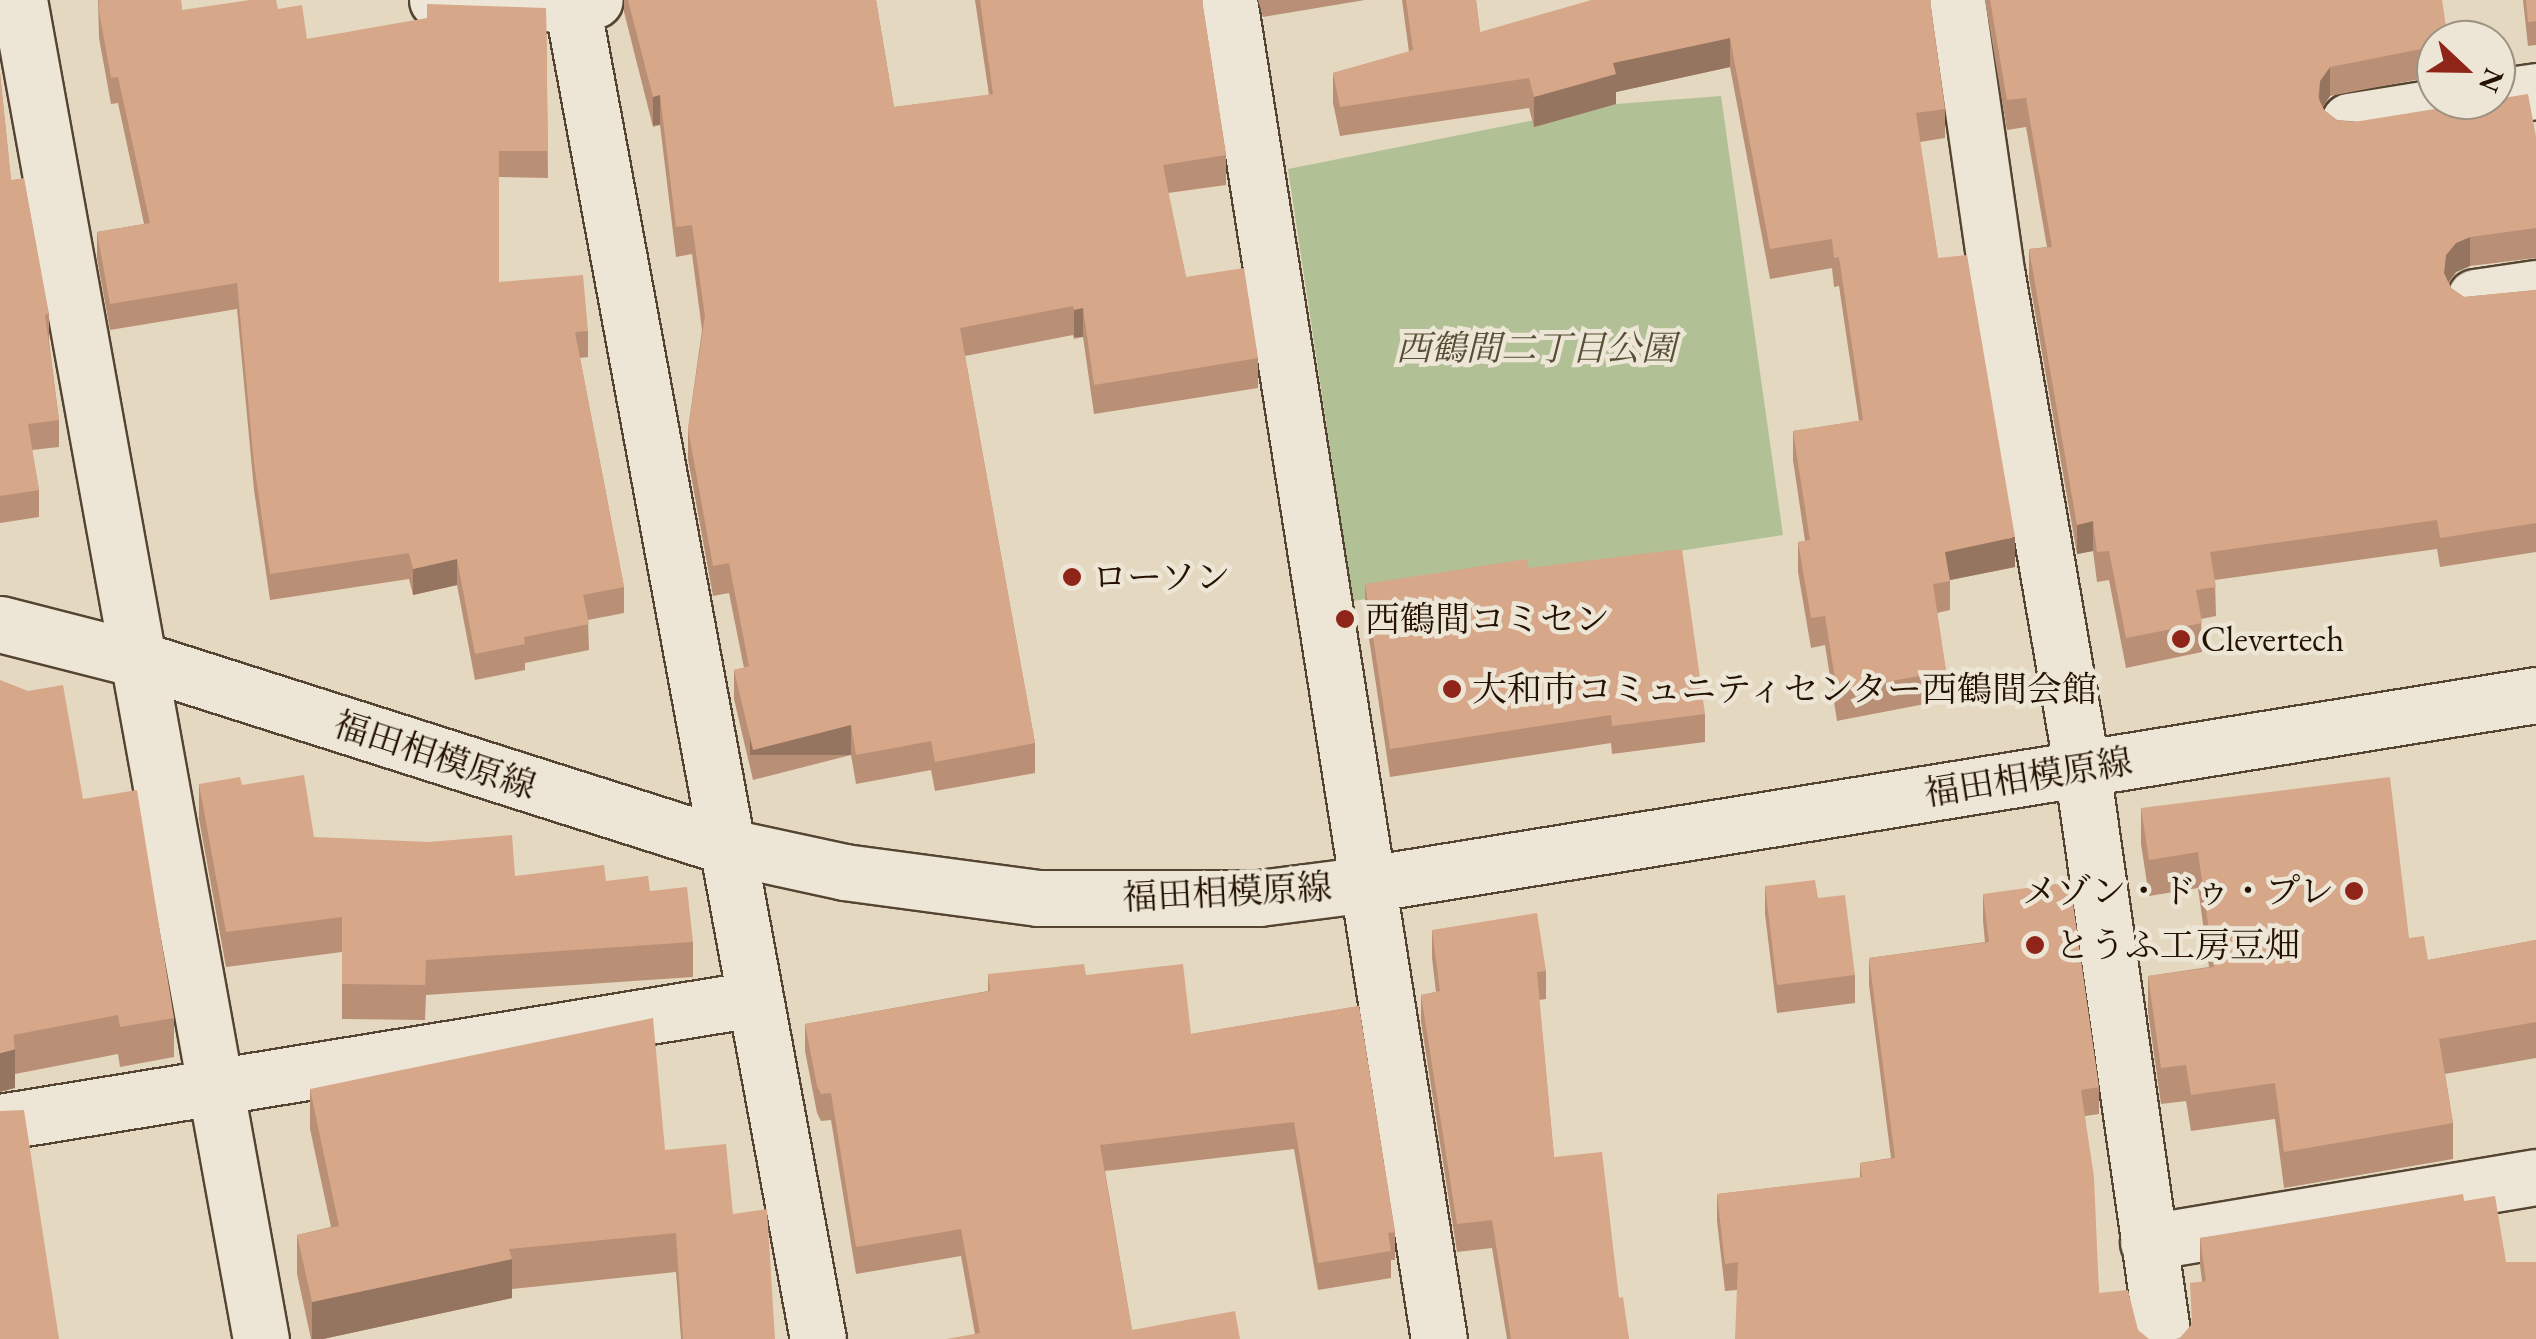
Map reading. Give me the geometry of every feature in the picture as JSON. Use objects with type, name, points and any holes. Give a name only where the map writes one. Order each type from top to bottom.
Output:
[{"type":"street","points":[[18,0],[262,1339]]},
{"type":"street","points":[[437,0],[562,1],[818,1339]]},
{"type":"street","points":[[1229,0],[1439,1339]]},
{"type":"street","points":[[1957,0],[1997,276],[2082,769],[2163,1339]]},
{"type":"street","points":[[2349,121],[2416,110]]},
{"type":"street","points":[[2475,298],[2536,288]]},
{"type":"street","name":"福田相模原線","points":[[0,624],[137,660],[726,846],[844,872],[1038,898],[1259,898],[1368,884],[2536,696]]},
{"type":"street","points":[[0,1122],[754,999]]},
{"type":"street","points":[[2148,1242],[2536,1177]]},
{"type":"green space","name":"西鶴間二丁目公園","points":[[1721,96],[1783,535],[1353,601],[1288,169],[1616,104]]},
{"type":"building","points":[[99,0],[181,0],[182,10],[276,0],[278,9],[302,5],[307,39],[427,18],[427,4],[546,8],[548,151],[499,151],[499,282],[583,275],[588,331],[575,332],[624,587],[583,595],[589,624],[524,637],[525,644],[475,654],[457,559],[413,569],[409,553],[270,574],[254,463],[237,283],[110,304],[97,232],[150,223],[118,77],[111,78]]},
{"type":"building","points":[[628,0],[876,0],[894,107],[993,94],[980,0],[1202,0],[1226,155],[1163,165],[1186,277],[1244,268],[1258,358],[1094,385],[1083,308],[1074,310],[1073,306],[960,328],[1035,743],[935,762],[931,741],[856,755],[851,725],[753,750],[734,670],[749,666],[729,563],[713,566],[688,429],[705,316],[692,225],[676,227],[660,95],[653,97]]},
{"type":"building","points":[[1406,0],[1476,0],[1480,32],[1591,0],[1930,0],[1945,109],[1916,113],[1938,258],[1967,255],[2015,537],[1945,552],[1950,581],[1933,584],[1946,671],[1837,691],[1825,616],[1811,618],[1798,542],[1810,540],[1793,431],[1863,420],[1839,257],[1834,258],[1832,239],[1770,249],[1730,38],[1613,63],[1616,74],[1534,97],[1529,78],[1340,107],[1333,73],[1413,50]]},
{"type":"building","points":[[1990,0],[2442,0],[2445,20],[2416,20],[2416,50],[2330,67],[2320,81],[2318,97],[2324,110],[2337,120],[2354,122],[2416,112],[2416,120],[2516,120],[2516,96],[2528,94],[2536,137],[2536,228],[2470,237],[2456,243],[2446,255],[2444,273],[2451,288],[2464,297],[2536,290],[2536,523],[2440,538],[2437,520],[2210,552],[2216,587],[2196,590],[2202,623],[2126,638],[2109,551],[2097,552],[2093,521],[2077,525],[2029,249],[2052,247],[2026,98],[2007,100]]},
{"type":"building","points":[[2526,0],[2536,0],[2536,21],[2528,22]]},
{"type":"building","points":[[0,73],[11,180],[24,178],[49,314],[45,315],[59,420],[28,424],[39,490],[0,496]]},
{"type":"building","points":[[1682,549],[1705,714],[1612,726],[1611,715],[1390,749],[1365,584],[1527,559],[1529,568]]},
{"type":"building","points":[[0,680],[28,691],[63,685],[83,799],[137,790],[174,1018],[120,1027],[118,1015],[13,1035],[15,1049],[0,1053]]},
{"type":"building","points":[[304,775],[314,837],[429,842],[512,835],[515,876],[604,865],[606,881],[648,876],[650,891],[687,887],[693,942],[426,960],[425,985],[342,984],[342,917],[226,932],[199,784],[240,777],[242,785]]},
{"type":"building","points":[[2390,777],[2409,938],[2424,936],[2428,960],[2536,940],[2536,1022],[2439,1039],[2453,1123],[2284,1152],[2275,1083],[2191,1095],[2186,1065],[2161,1068],[2148,976],[2214,967],[2198,852],[2149,860],[2141,808]]},
{"type":"building","points":[[1815,880],[1818,898],[1845,895],[1855,975],[1777,985],[1765,886]]},
{"type":"building","points":[[2070,882],[2099,1087],[2081,1090],[2094,1177],[2099,1293],[2128,1290],[2138,1330],[2149,1339],[1735,1339],[1738,1262],[1725,1264],[1717,1194],[1862,1177],[1860,1163],[1895,1158],[1869,958],[1989,942],[1983,894]]},
{"type":"building","points":[[1537,913],[1546,971],[1537,972],[1554,1157],[1602,1152],[1619,1298],[1623,1297],[1629,1339],[1511,1339],[1492,1220],[1457,1224],[1421,995],[1440,991],[1432,930]]},
{"type":"building","points":[[1084,964],[1086,975],[1183,964],[1191,1034],[1359,1006],[1395,1232],[1388,1233],[1391,1251],[1318,1263],[1294,1122],[1100,1145],[1132,1330],[1235,1311],[1240,1339],[946,1339],[980,1333],[961,1229],[856,1247],[831,1093],[821,1094],[817,1086],[805,1024],[990,991],[988,974]]},
{"type":"building","points":[[653,1018],[665,1150],[726,1144],[733,1214],[767,1209],[775,1339],[683,1339],[676,1233],[509,1249],[512,1259],[312,1302],[297,1235],[339,1226],[310,1089]]},
{"type":"building","points":[[24,1110],[59,1339],[0,1339],[0,1111]]},
{"type":"building","points":[[2463,1194],[2464,1201],[2495,1196],[2506,1262],[2536,1262],[2536,1339],[2176,1339],[2192,1324],[2190,1283],[2206,1281],[2200,1238]]},
{"type":"place","name":"ローソン","points":[[1072,577]]},
{"type":"place","name":"西鶴間コミセン","points":[[1345,619]]},
{"type":"place","name":"Clevertech","points":[[2181,639]]},
{"type":"place","name":"大和市コミュニティセンター西鶴間会館","points":[[1452,689]]},
{"type":"place","name":"メゾン・ドゥ・プレ","points":[[2354,891]]},
{"type":"place","name":"とうふ工房豆畑","points":[[2035,945]]}]
